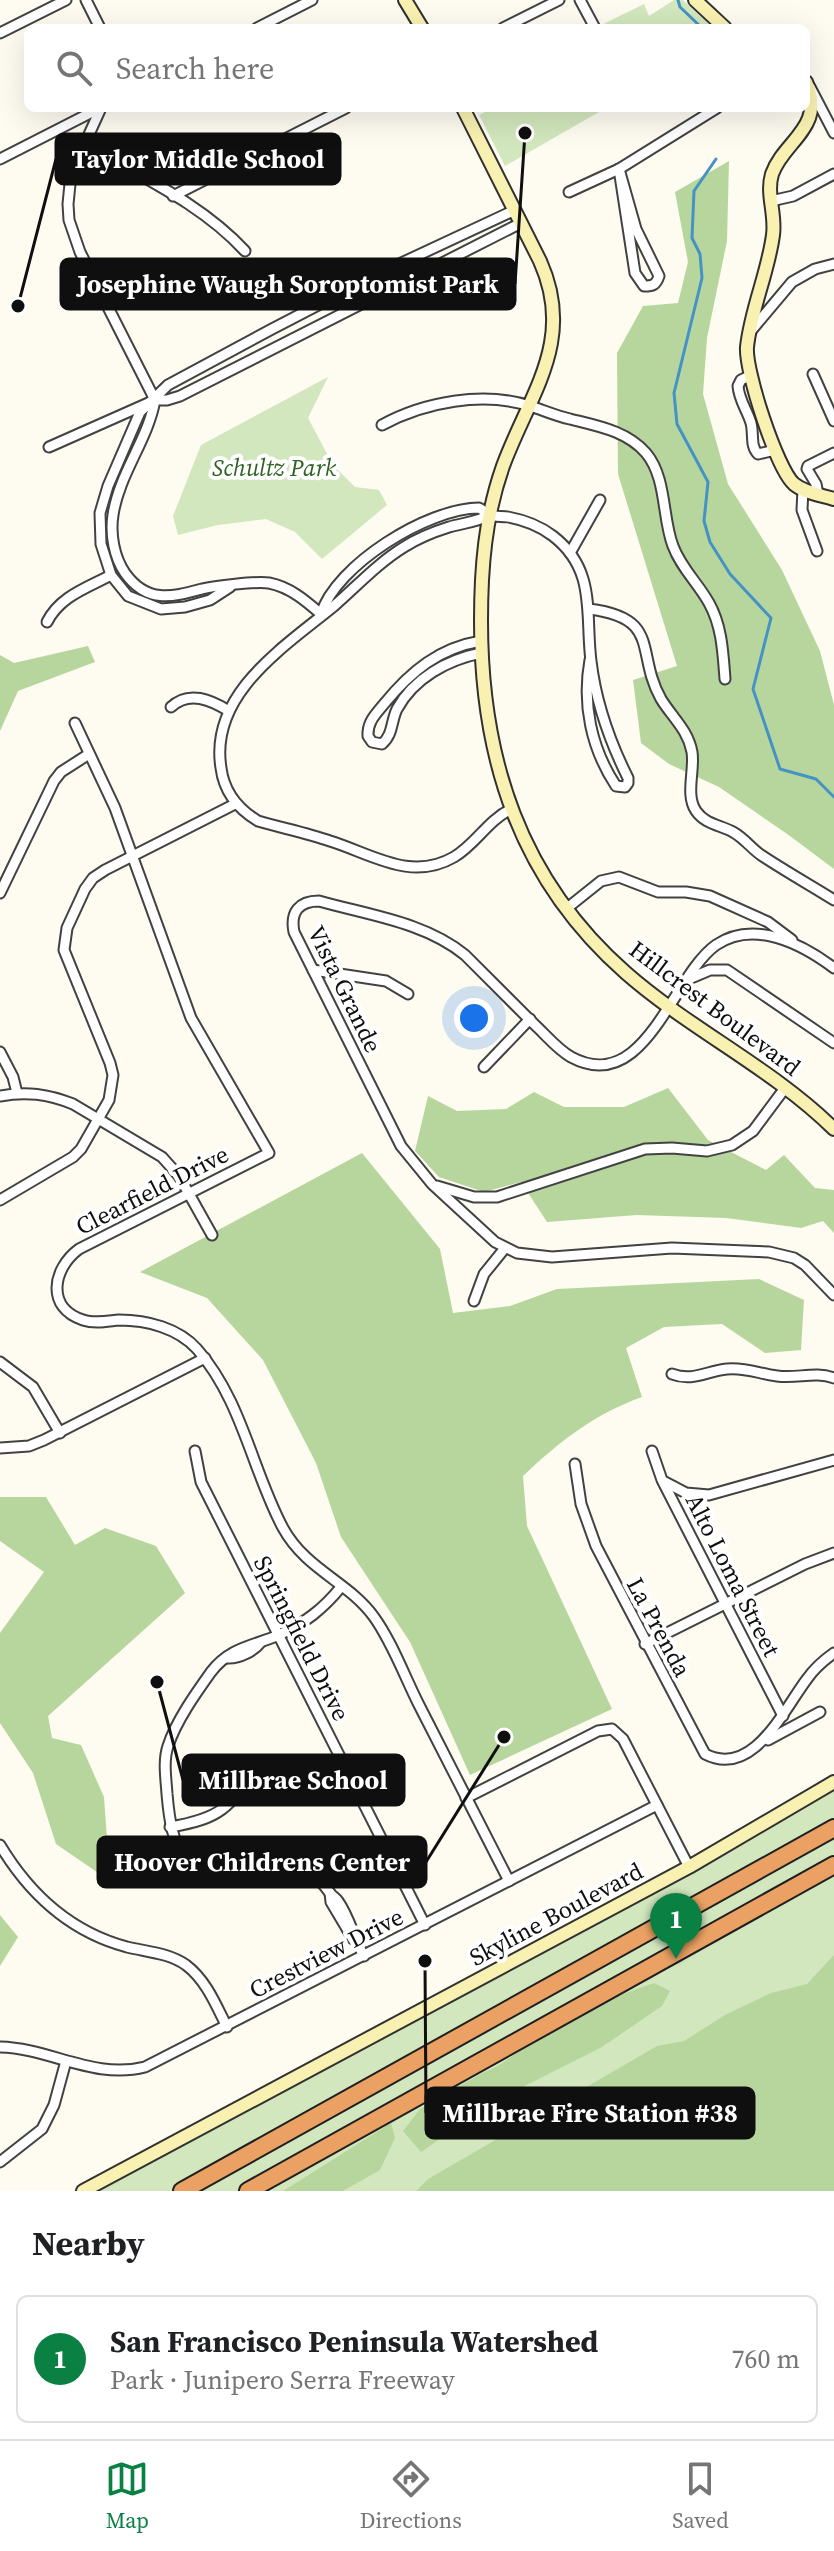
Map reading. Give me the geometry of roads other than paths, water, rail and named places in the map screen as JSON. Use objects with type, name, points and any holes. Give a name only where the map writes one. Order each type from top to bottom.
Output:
[{"type":"highway","points":[[182,2191],[834,1828]]},
{"type":"highway","points":[[248,2191],[834,1865]]},
{"type":"street","points":[[0,33],[66,0]]},
{"type":"street","points":[[86,0],[98,24]]},
{"type":"street","points":[[265,24],[312,0]]},
{"type":"street","points":[[405,0],[420,24]]},
{"type":"street","points":[[511,24],[559,0]]},
{"type":"street","points":[[580,0],[593,24]]},
{"type":"street","points":[[695,0],[721,24]]},
{"type":"street","points":[[810,89],[834,133]]},
{"type":"street","points":[[810,97],[810,113],[801,135],[772,174],[773,234],[750,332],[747,362],[749,376],[787,476],[803,489],[834,499]]},
{"type":"street","points":[[0,159],[92,112]]},
{"type":"street","points":[[98,112],[76,158],[68,188],[74,237],[155,400],[115,503],[112,528],[117,557],[130,579],[153,594],[172,597],[205,588],[257,583],[281,587],[307,601],[321,614]]},
{"type":"street","points":[[173,196],[338,112]]},
{"type":"street","name":"Hillcrest Boulevard","points":[[465,112],[547,277],[554,312],[551,348],[505,462],[490,515],[483,556],[481,647],[489,733],[511,809],[535,861],[566,909],[605,954],[669,1006],[785,1088],[834,1129]]},
{"type":"street","points":[[569,192],[619,169],[711,112]]},
{"type":"street","points":[[83,143],[221,227],[245,251]]},
{"type":"street","points":[[619,169],[639,237],[659,276],[657,283],[651,286],[644,286],[635,273],[619,169]]},
{"type":"street","points":[[771,201],[793,196],[834,174]]},
{"type":"street","points":[[230,587],[210,600],[161,609],[128,596],[111,575],[101,544],[103,500],[140,412],[168,385],[380,273],[515,210]]},
{"type":"street","points":[[49,447],[155,400],[180,396],[521,223]]},
{"type":"street","points":[[750,332],[792,282],[815,269],[834,264]]},
{"type":"street","points":[[813,374],[834,421]]},
{"type":"street","points":[[749,376],[741,380],[738,386],[751,424],[753,448],[758,454],[775,450]]},
{"type":"street","points":[[382,425],[420,409],[451,402],[482,400],[530,406],[627,437],[653,462],[672,545],[715,616],[725,679]]},
{"type":"street","points":[[818,494],[807,469],[834,453]]},
{"type":"street","points":[[803,489],[802,510],[817,551]]},
{"type":"street","points":[[570,553],[600,500]]},
{"type":"street","points":[[511,809],[494,819],[455,856],[429,866],[406,868],[382,862],[317,836],[258,821],[235,804],[222,775],[219,758],[223,726],[249,680],[321,614],[406,545],[435,531],[490,515],[513,518],[541,528],[570,553],[584,580],[589,609],[590,660],[586,689],[590,726],[610,777],[616,786],[625,787],[628,778],[603,722],[590,660]]},
{"type":"street","points":[[47,622],[66,598],[111,575]]},
{"type":"street","points":[[589,609],[626,618],[642,637],[660,697],[679,722],[691,748],[692,804],[698,813],[834,900]]},
{"type":"street","points":[[481,647],[429,675],[397,709],[387,740],[382,744],[372,742],[368,736],[370,722],[410,674],[445,652],[481,647]]},
{"type":"street","points":[[171,707],[184,698],[193,697],[212,701],[229,711]]},
{"type":"street","name":"Clearfield Drive","points":[[75,723],[115,808],[191,1018],[269,1153],[79,1249],[61,1265],[57,1277],[61,1301],[69,1312],[82,1320],[136,1321],[161,1327],[182,1336],[205,1358],[233,1409],[283,1528],[302,1555],[364,1606],[380,1627],[509,1881]]},
{"type":"street","points":[[0,893],[54,781],[61,772],[89,754]]},
{"type":"street","points":[[0,1200],[73,1157],[109,1100],[113,1075],[68,961],[64,939],[85,889],[93,878],[235,804]]},
{"type":"street","points":[[566,909],[601,881],[619,877],[658,892],[710,896],[768,922],[834,968]]},
{"type":"street","name":"Vista Grande","points":[[802,947],[763,935],[739,936],[717,944],[635,1051],[603,1064],[569,1056],[465,955],[441,938],[319,901],[301,904],[294,911],[292,921],[391,1129],[432,1184],[485,1235],[505,1248],[528,1256],[672,1248],[782,1254],[805,1265],[834,1295]]},
{"type":"street","points":[[313,970],[386,981],[408,994]]},
{"type":"street","points":[[689,980],[710,970],[727,970],[834,1043]]},
{"type":"street","points":[[484,1067],[530,1019]]},
{"type":"street","points":[[0,1052],[13,1077],[17,1093]]},
{"type":"street","points":[[432,1184],[474,1197],[497,1197],[645,1149],[720,1149],[753,1131],[785,1088]]},
{"type":"street","points":[[0,1096],[17,1093],[59,1098],[162,1157],[179,1176],[212,1235]]},
{"type":"street","points":[[474,1301],[484,1274],[505,1248]]},
{"type":"street","points":[[0,1448],[29,1446],[60,1433],[205,1358]]},
{"type":"street","points":[[0,1362],[33,1387],[60,1433]]},
{"type":"street","points":[[672,1374],[695,1378],[737,1368],[777,1376],[817,1374],[834,1378]]},
{"type":"street","name":"Springfield Drive","points":[[195,1451],[201,1482],[425,1925]]},
{"type":"street","name":"Alto Loma Street","points":[[652,1451],[662,1480],[783,1716]]},
{"type":"street","points":[[662,1480],[686,1493],[709,1495],[834,1460]]},
{"type":"street","name":"La Prenda","points":[[575,1464],[576,1483],[587,1526],[604,1565],[705,1754],[724,1760],[820,1712]]},
{"type":"street","points":[[645,1644],[805,1564],[834,1553]]},
{"type":"street","points":[[341,1587],[319,1612],[278,1635],[253,1642],[231,1653],[213,1669],[172,1733],[166,1750],[170,1827],[185,1859],[202,1870],[244,1881],[262,1881],[300,1873],[313,1876],[326,1886],[331,1902],[364,1956]]},
{"type":"street","points":[[754,1747],[767,1737],[807,1679],[834,1653]]},
{"type":"street","points":[[466,1798],[598,1731],[612,1729],[623,1739],[689,1867]]},
{"type":"street","points":[[170,1827],[207,1819],[224,1809],[259,1763]]},
{"type":"street","name":"Skyline Boulevard","points":[[83,2191],[689,1867],[834,1782]]},
{"type":"street","name":"Crestview Drive","points":[[0,2047],[25,2050],[111,2072],[129,2071],[160,2062],[657,1805]]},
{"type":"street","points":[[0,1845],[30,1887],[50,1908],[71,1923],[110,1942],[171,1957],[184,1964],[203,1983],[227,2027]]},
{"type":"street","points":[[0,2162],[42,2129],[54,2105],[66,2061]]},
{"type":"waterway","points":[[678,0],[680,7],[698,24]]},
{"type":"waterway","points":[[716,159],[694,191],[692,238],[700,254],[702,278],[674,393],[677,424],[708,482],[704,521],[710,542],[730,574],[771,618],[753,689],[780,769],[816,779],[834,797]]},
{"type":"place","name":"Josephine Waugh Soroptomist Park","points":[[525,133]]},
{"type":"place","name":"Taylor Middle School","points":[[18,306]]},
{"type":"place","name":"Millbrae School","points":[[157,1682]]},
{"type":"place","name":"Hoover Childrens Center","points":[[504,1737]]},
{"type":"place","name":"San Francisco Peninsula Watershed","points":[[676,1959]]},
{"type":"place","name":"Millbrae Fire Station #38","points":[[425,1961]]},
{"type":"park label","name":"Schultz Park","points":[[274,467]]}]
